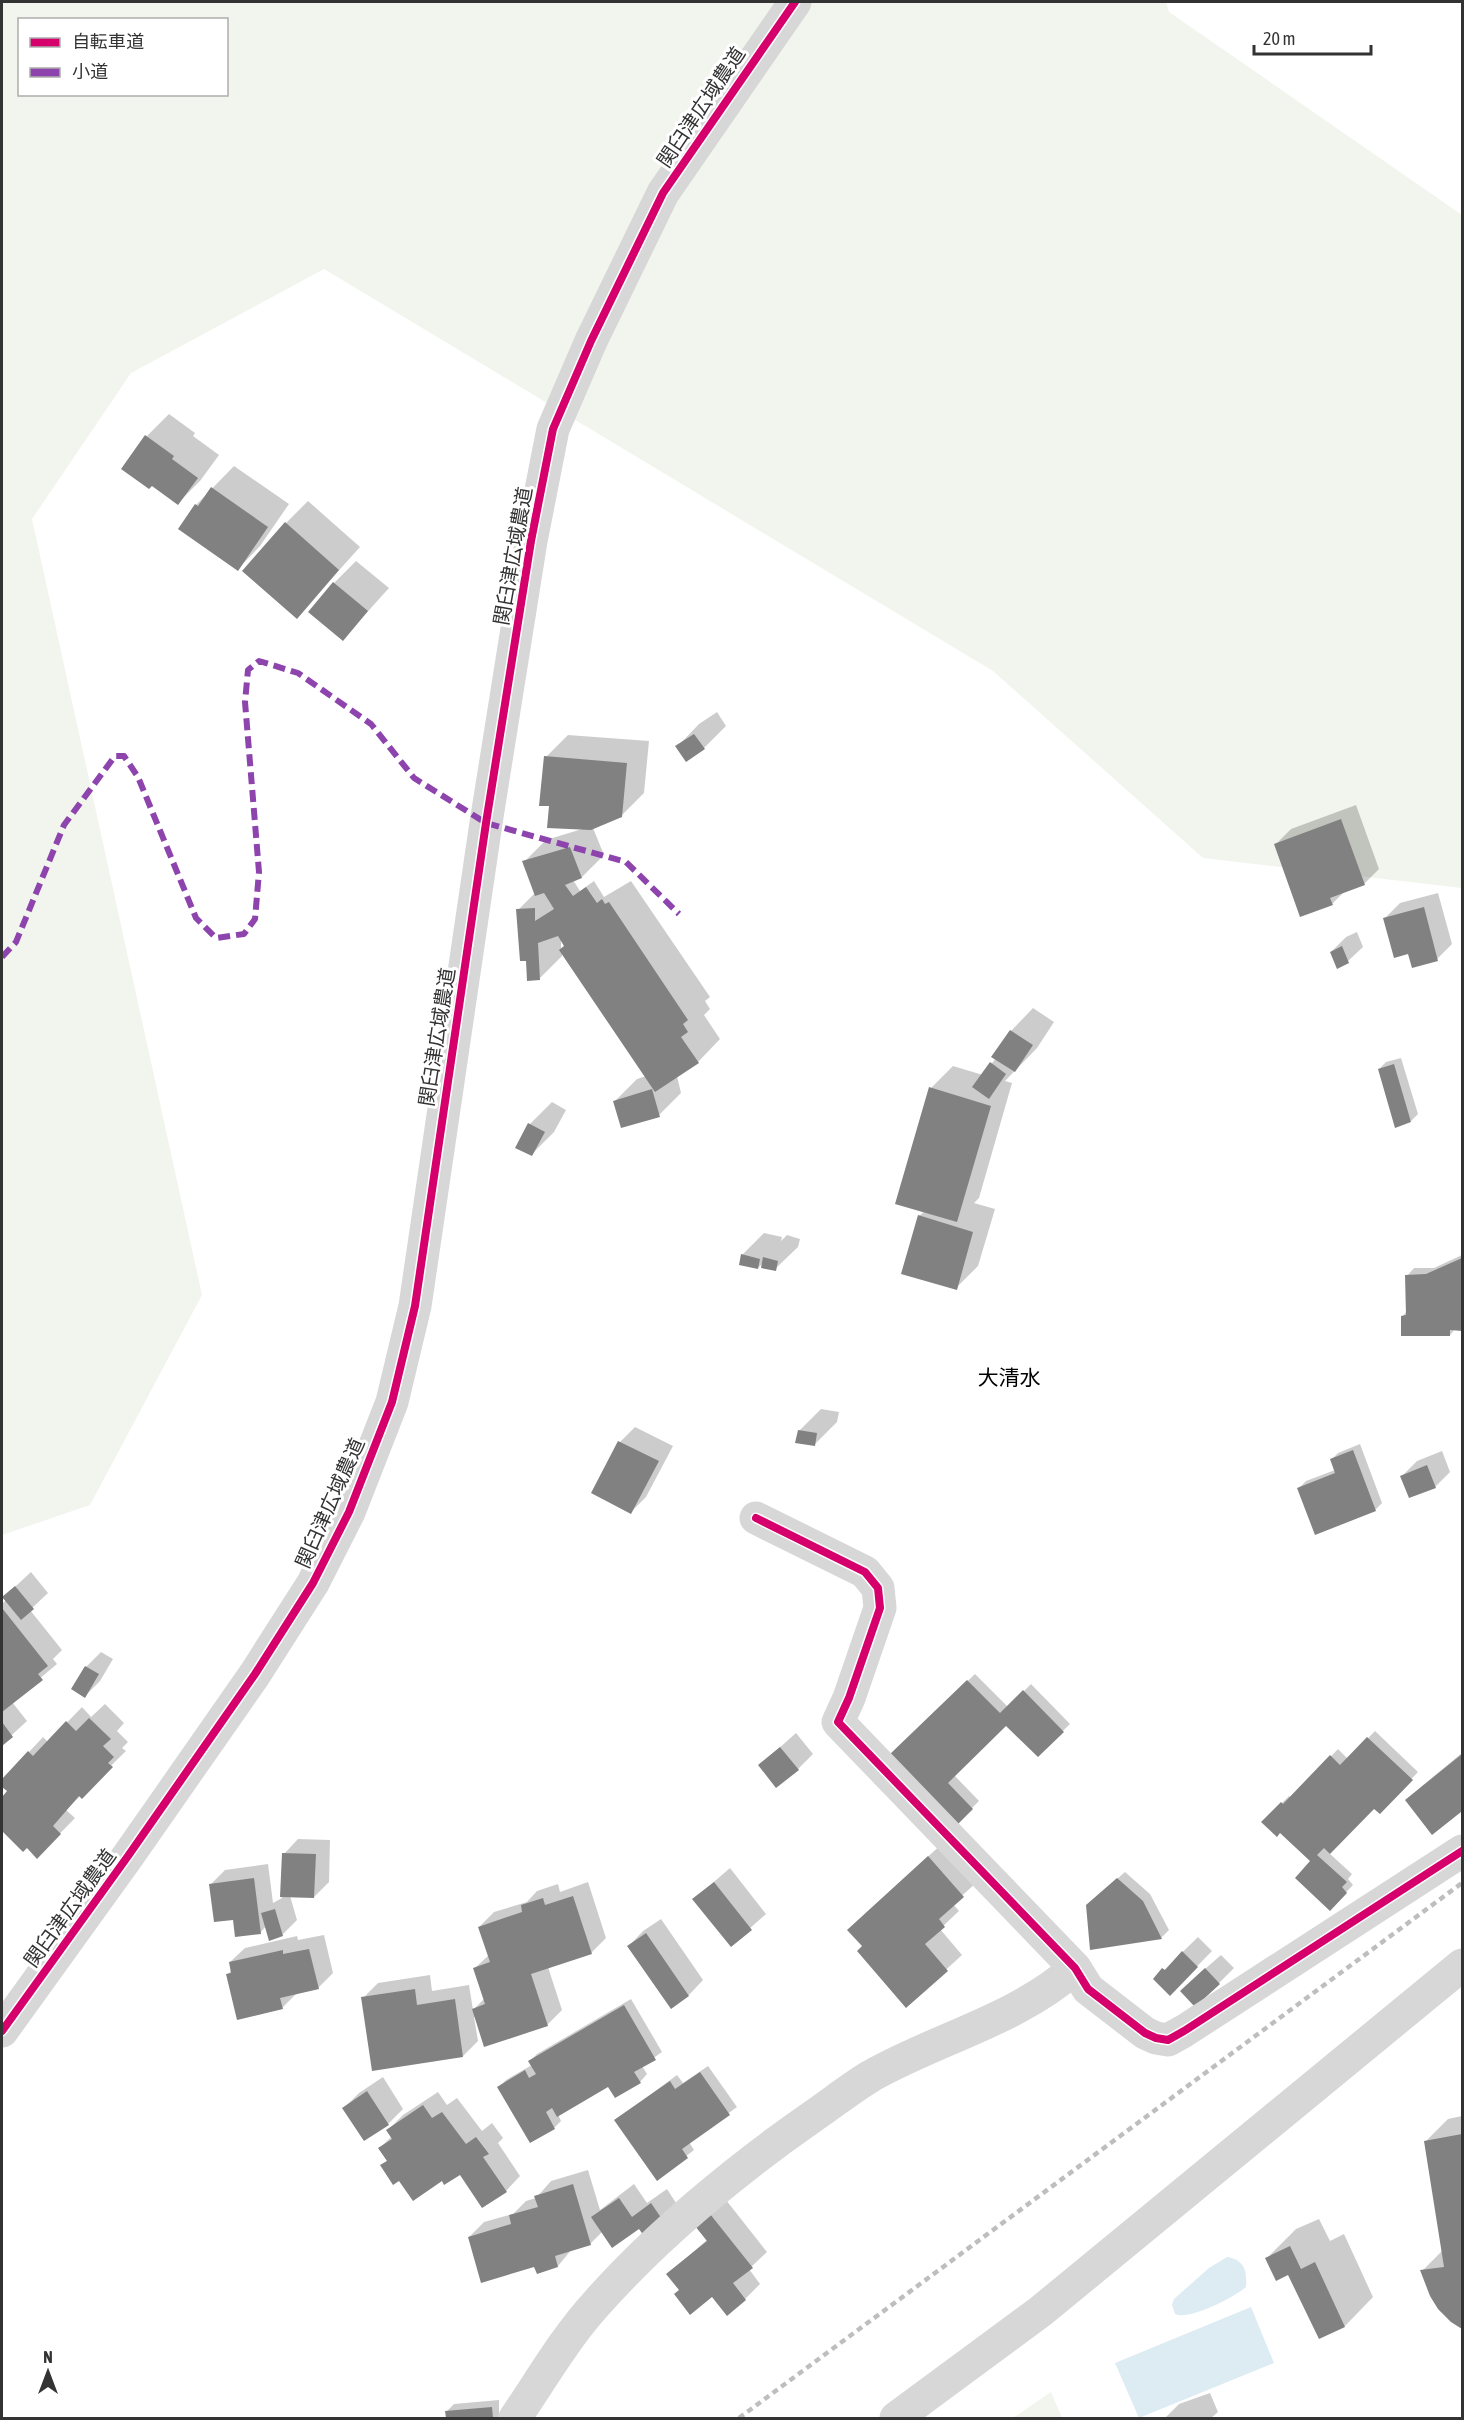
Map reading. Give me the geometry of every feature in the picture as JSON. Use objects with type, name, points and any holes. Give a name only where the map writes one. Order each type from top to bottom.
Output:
[{"type":"street","name":"関臼津広域農道","points":[[2,2031],[255,1674],[313,1583],[349,1512],[392,1402],[415,1306],[527,564],[554,429],[591,341],[663,193],[795,2]]},
{"type":"street","points":[[756,1518],[865,1572],[878,1588],[880,1608],[849,1698],[838,1722],[1074,1968],[1088,1989],[1145,2033],[1168,2040],[1214,2013],[1462,1851]]},
{"type":"street","points":[[896,2418],[1041,2311],[1462,1965]]},
{"type":"street","points":[[515,2418],[569,2338],[596,2304],[693,2211],[771,2146],[870,2077],[911,2055],[968,2033],[1055,1986],[1074,1968]]},
{"type":"shaded area","points":[[2,2],[1166,2],[1169,12],[1462,215],[1462,888],[1203,858],[993,671],[324,269],[131,373],[32,519],[202,1295],[90,1505],[2,1535]]},
{"type":"shaded area","points":[[1227,2257],[1233,2258],[1244,2267],[1246,2287],[1222,2302],[1200,2311],[1175,2314],[1172,2305],[1174,2299],[1209,2268]]},
{"type":"shaded area","points":[[1251,2307],[1274,2363],[1139,2418],[1115,2363]]},
{"type":"shaded area","points":[[1051,2392],[1062,2418],[1013,2418]]},
{"type":"building","points":[[145,435],[174,456],[172,459],[198,478],[178,505],[152,486],[149,489],[121,469]]},
{"type":"building","points":[[211,487],[268,527],[238,571],[178,529],[195,504],[198,506]]},
{"type":"building","points":[[285,522],[339,570],[297,619],[242,571]]},
{"type":"building","points":[[333,582],[368,611],[343,641],[308,612]]},
{"type":"building","points":[[694,734],[705,749],[686,762],[675,746]]},
{"type":"building","points":[[544,756],[627,763],[622,817],[591,830],[547,828],[549,806],[539,806]]},
{"type":"building","points":[[1341,819],[1365,885],[1330,898],[1333,905],[1300,917],[1274,844]]},
{"type":"building","points":[[570,847],[582,878],[565,885],[573,896],[586,887],[597,903],[602,899],[605,904],[609,902],[688,1020],[683,1024],[688,1032],[681,1037],[699,1063],[655,1092],[559,950],[564,946],[558,936],[538,943],[540,980],[527,981],[526,961],[520,961],[516,909],[535,908],[535,921],[554,909],[544,893],[535,896],[522,861]]},
{"type":"building","points":[[1424,907],[1438,961],[1412,968],[1408,954],[1394,958],[1383,918]]},
{"type":"building","points":[[1342,946],[1349,963],[1337,969],[1330,952]]},
{"type":"building","points":[[1010,1030],[1033,1045],[1015,1072],[991,1057]]},
{"type":"building","points":[[990,1062],[1006,1074],[989,1099],[972,1087]]},
{"type":"building","points":[[1394,1064],[1411,1122],[1395,1128],[1378,1069]]},
{"type":"building","points":[[929,1087],[991,1106],[957,1222],[895,1204]]},
{"type":"building","points":[[652,1089],[660,1117],[621,1128],[613,1101]]},
{"type":"building","points":[[528,1123],[545,1132],[532,1156],[515,1148]]},
{"type":"building","points":[[918,1215],[973,1232],[957,1290],[901,1274]]},
{"type":"building","points":[[741,1254],[760,1259],[758,1269],[739,1265]]},
{"type":"building","points":[[763,1257],[778,1261],[776,1271],[761,1268]]},
{"type":"building","points":[[1462,1258],[1462,1331],[1450,1330],[1450,1336],[1401,1336],[1401,1316],[1406,1315],[1405,1275],[1426,1274]]},
{"type":"building","points":[[798,1430],[817,1433],[815,1446],[795,1443]]},
{"type":"building","points":[[618,1441],[659,1461],[631,1514],[591,1493]]},
{"type":"building","points":[[1353,1450],[1376,1511],[1315,1535],[1297,1488],[1335,1473],[1330,1459]]},
{"type":"building","points":[[1427,1465],[1436,1488],[1409,1498],[1400,1476]]},
{"type":"building","points":[[15,1586],[34,1609],[21,1620],[2,1597]]},
{"type":"building","points":[[2,1608],[48,1666],[38,1674],[43,1680],[2,1712]]},
{"type":"building","points":[[85,1666],[99,1674],[85,1698],[71,1689]]},
{"type":"building","points":[[967,1680],[1000,1713],[1023,1690],[1064,1732],[1038,1757],[1006,1726],[948,1783],[973,1809],[949,1833],[888,1756]]},
{"type":"building","points":[[89,1718],[111,1739],[103,1746],[114,1757],[108,1763],[113,1767],[82,1799],[79,1796],[53,1826],[61,1834],[37,1859],[27,1848],[23,1852],[2,1831],[2,1797],[7,1791],[2,1787],[2,1779],[28,1751],[33,1756],[66,1721],[76,1731]]},
{"type":"building","points":[[2,1722],[13,1737],[2,1746]]},
{"type":"building","points":[[1367,1737],[1413,1780],[1380,1814],[1374,1809],[1330,1854],[1324,1848],[1317,1855],[1347,1882],[1342,1887],[1347,1893],[1330,1911],[1295,1878],[1310,1861],[1280,1833],[1277,1837],[1261,1822],[1281,1802],[1283,1804],[1330,1755],[1340,1765]]},
{"type":"building","points":[[780,1747],[799,1770],[776,1788],[758,1765]]},
{"type":"building","points":[[1462,1754],[1462,1814],[1461,1812],[1432,1835],[1405,1800]]},
{"type":"building","points":[[282,1853],[316,1854],[314,1898],[280,1897]]},
{"type":"building","points":[[928,1856],[964,1897],[939,1919],[945,1927],[925,1944],[948,1971],[906,2008],[857,1951],[862,1946],[847,1930]]},
{"type":"building","points":[[254,1878],[261,1934],[235,1937],[233,1920],[214,1922],[209,1884]]},
{"type":"building","points":[[1117,1878],[1143,1901],[1162,1939],[1090,1950],[1086,1905]]},
{"type":"building","points":[[714,1882],[752,1930],[731,1947],[692,1899]]},
{"type":"building","points":[[573,1896],[592,1954],[531,1974],[548,2026],[484,2047],[472,2009],[485,2004],[473,1968],[490,1962],[478,1927],[522,1912],[521,1905],[543,1898],[545,1905]]},
{"type":"building","points":[[275,1909],[283,1936],[269,1941],[261,1913]]},
{"type":"building","points":[[646,1933],[689,1996],[671,2009],[627,1946]]},
{"type":"building","points":[[309,1949],[319,1989],[280,1998],[283,2009],[237,2020],[226,1974],[231,1973],[229,1962],[283,1950],[283,1954]]},
{"type":"building","points":[[1182,1951],[1198,1967],[1170,1996],[1153,1979],[1162,1968],[1165,1970]]},
{"type":"building","points":[[1205,1968],[1220,1984],[1195,2007],[1180,1991]]},
{"type":"building","points":[[415,1989],[417,2005],[455,1999],[463,2057],[372,2071],[361,1997]]},
{"type":"building","points":[[624,2005],[656,2060],[634,2072],[641,2083],[615,2098],[608,2087],[557,2117],[552,2108],[546,2112],[555,2129],[530,2143],[497,2087],[525,2070],[529,2078],[536,2074],[528,2061]]},
{"type":"building","points":[[700,2072],[730,2115],[682,2149],[688,2158],[657,2181],[614,2120],[670,2081],[675,2089]]},
{"type":"building","points":[[367,2091],[389,2125],[364,2141],[342,2108]]},
{"type":"building","points":[[423,2105],[432,2118],[442,2112],[466,2144],[476,2137],[489,2154],[483,2157],[507,2192],[482,2208],[460,2175],[444,2185],[442,2181],[413,2201],[399,2181],[393,2185],[380,2165],[387,2161],[378,2148],[392,2139],[386,2130]]},
{"type":"building","points":[[1462,2134],[1462,2329],[1438,2309],[1430,2296],[1420,2270],[1444,2267],[1424,2141]]},
{"type":"building","points":[[573,2184],[591,2245],[555,2256],[558,2267],[537,2274],[534,2267],[481,2283],[468,2237],[511,2224],[509,2215],[538,2207],[534,2196]]},
{"type":"building","points":[[619,2198],[632,2217],[651,2203],[664,2222],[644,2236],[639,2229],[612,2248],[591,2217]]},
{"type":"building","points":[[710,2214],[753,2268],[733,2283],[746,2300],[727,2316],[712,2297],[690,2315],[674,2294],[679,2290],[666,2274],[707,2241],[695,2226]]},
{"type":"building","points":[[1290,2246],[1301,2269],[1315,2262],[1345,2327],[1319,2339],[1288,2275],[1276,2281],[1265,2258]]},
{"type":"building","points":[[492,2407],[493,2418],[446,2418],[445,2411]]},
{"type":"railway","points":[[739,2418],[1462,1883]]},
{"type":"marked path","points":[[2,957],[16,942],[64,825],[115,756],[124,756],[138,777],[196,918],[216,938],[244,934],[255,919],[259,872],[245,702],[248,670],[259,661],[298,673],[371,724],[414,778],[486,823],[626,862],[679,914]]},
{"type":"cycle path","points":[[2,2031],[255,1674],[313,1583],[349,1512],[392,1402],[415,1306],[486,823],[531,541],[553,429],[591,341],[663,193],[795,2]]},
{"type":"cycle path","points":[[756,1518],[865,1572],[878,1588],[880,1608],[849,1698],[838,1722],[1075,1968],[1088,1989],[1145,2033],[1168,2040],[1184,2031],[1462,1851]]},
{"type":"district","name":"大清水","points":[[1009,1378]]}]
